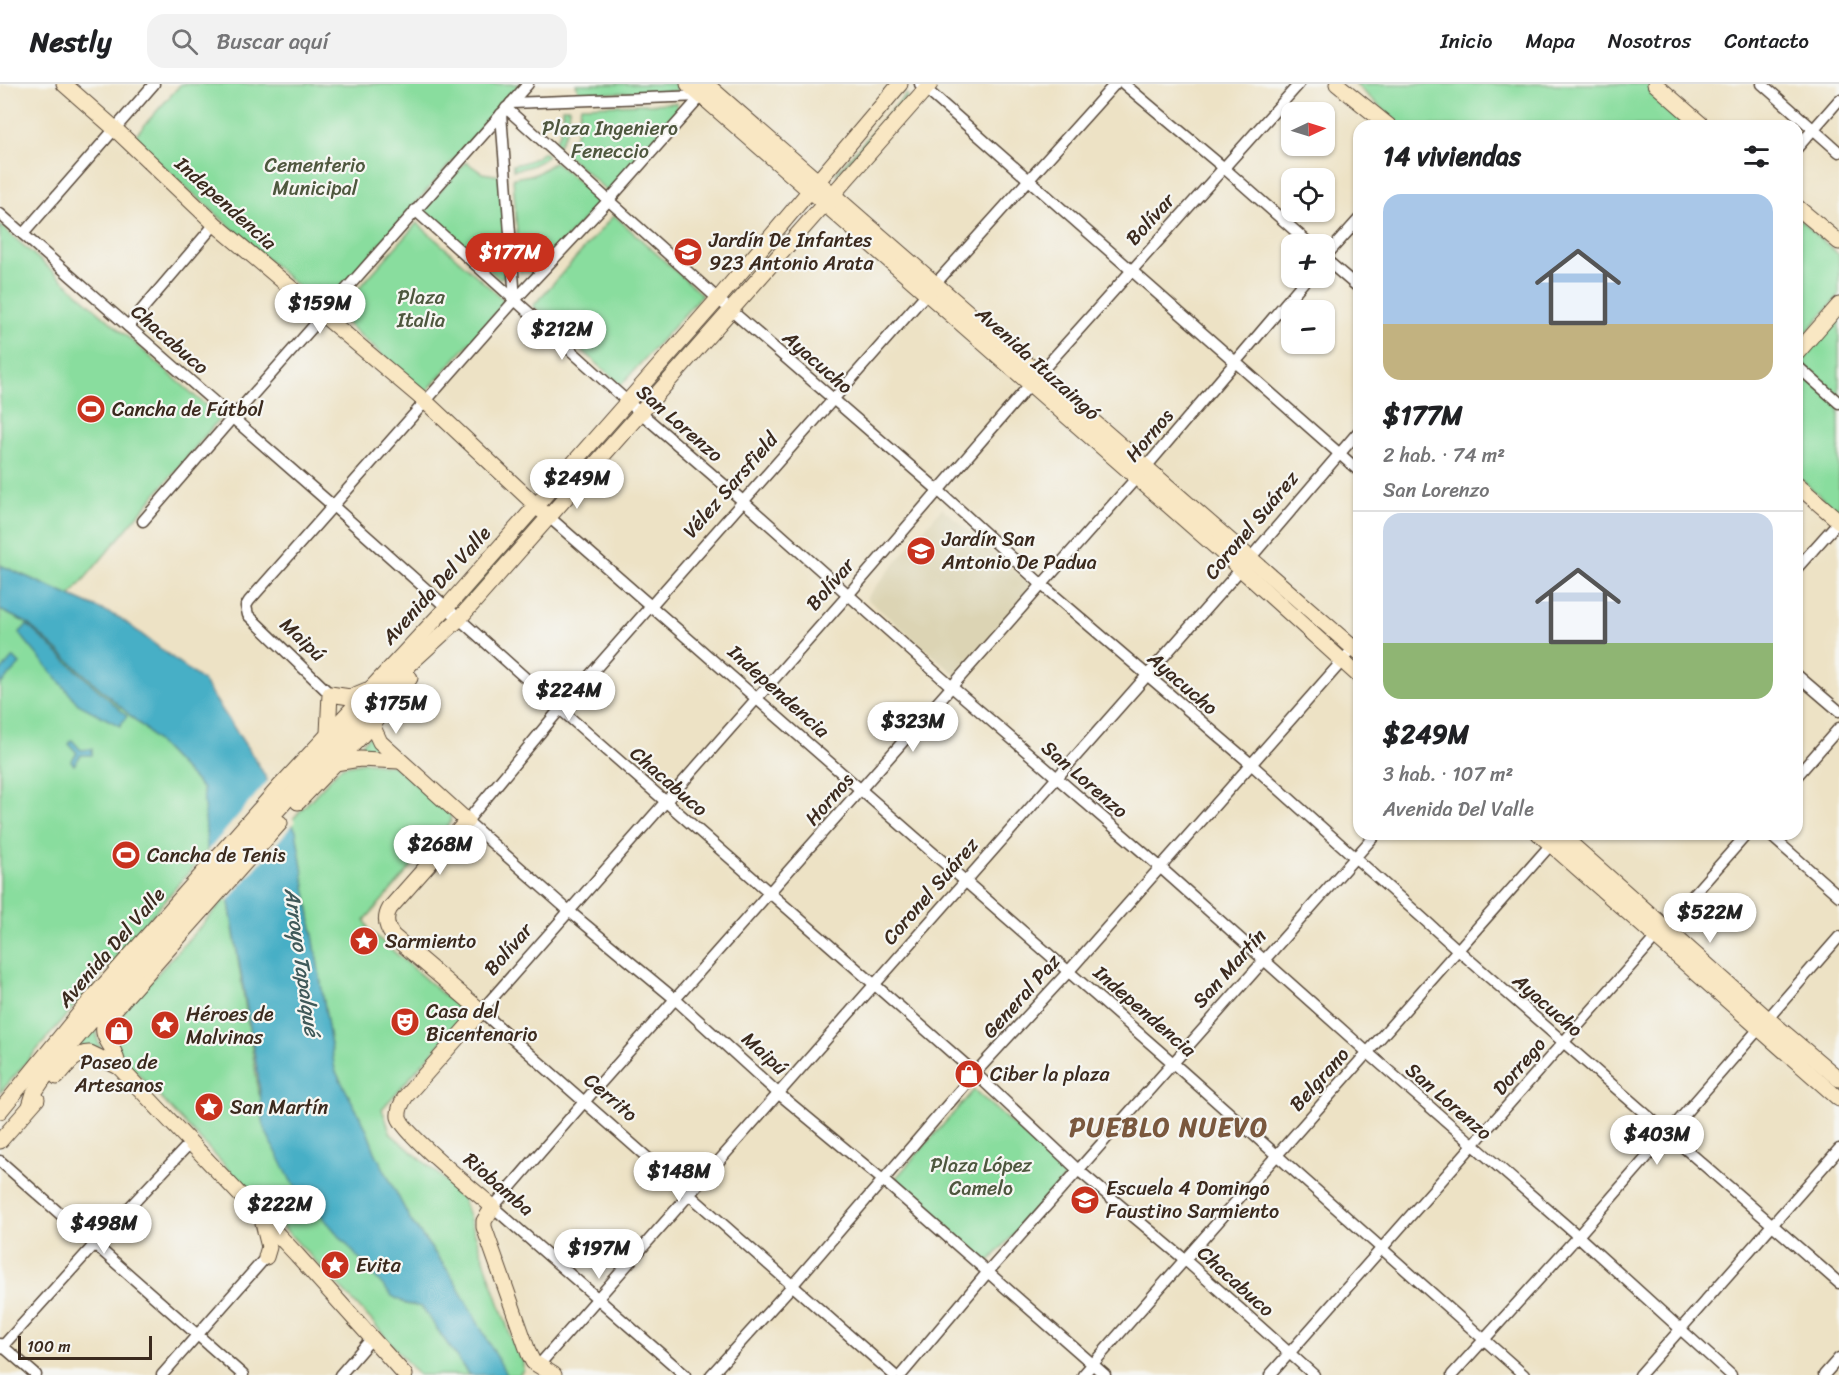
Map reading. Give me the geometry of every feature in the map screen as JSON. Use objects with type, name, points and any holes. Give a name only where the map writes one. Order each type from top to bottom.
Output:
[{"type":"main road","name":"Independencia","points":[[64,84],[215,224],[426,402],[549,517]]},
{"type":"main road","name":"Avenida Ituzaingó","points":[[688,84],[707,88],[813,187],[1246,564],[1353,670]]},
{"type":"main road","name":"Avenida Del Valle","points":[[0,1111],[83,1009],[203,892],[290,794],[328,733],[447,608],[718,299],[900,84]]},
{"type":"main road","points":[[1337,84],[1382,120]]},
{"type":"main road","name":"Avenida Del Valle","points":[[290,794],[335,763],[372,725],[459,619],[828,200],[925,86]]},
{"type":"main road","points":[[1660,86],[1697,120]]},
{"type":"main road","points":[[1803,212],[1839,242]]},
{"type":"main road","points":[[1803,346],[1839,305]]},
{"type":"main road","points":[[1803,490],[1839,521]]},
{"type":"main road","name":"Avenida Ituzaingó","points":[[1246,564],[1353,645]]},
{"type":"main road","name":"Avenida Del Valle","points":[[0,1141],[30,1107],[34,1093],[67,1049],[203,892],[412,662],[459,619]]},
{"type":"main road","points":[[328,733],[330,694],[351,697],[370,689]]},
{"type":"main road","name":"Maipú","points":[[372,725],[380,742],[467,821]]},
{"type":"main road","points":[[335,763],[360,759],[399,761]]},
{"type":"main road","name":"Vélez Sarsfield","points":[[386,921],[390,908],[467,821]]},
{"type":"main road","points":[[1559,840],[1665,926],[1839,1099]]},
{"type":"main road","points":[[1559,840],[1655,939],[1763,1024],[1839,1079]]},
{"type":"main road","name":"Avenida Del Valle","points":[[119,1067],[104,1037],[103,1029],[107,1018],[203,892]]},
{"type":"main road","name":"Cerrito","points":[[386,921],[393,936],[481,1011]]},
{"type":"main road","name":"Bolívar","points":[[399,1116],[400,1106],[406,1096],[481,1011]]},
{"type":"main road","points":[[30,1107],[80,1054],[90,1053],[119,1067],[261,1217],[405,1375]]},
{"type":"main road","name":"Riobamba","points":[[399,1116],[409,1132],[493,1207]]},
{"type":"main road","points":[[493,1207],[484,1221],[484,1227],[534,1370],[554,1375]]},
{"type":"main road","points":[[261,1217],[268,1237],[269,1247],[266,1257]]},
{"type":"main road","points":[[266,1257],[281,1252],[297,1256]]},
{"type":"street","points":[[23,234],[154,84]]},
{"type":"street","points":[[143,521],[528,84]]},
{"type":"street","name":"Vélez Sarsfield","points":[[467,821],[560,709],[931,288],[1115,84]]},
{"type":"street","points":[[1124,84],[1299,234]]},
{"type":"street","name":"Bolívar","points":[[481,1011],[1035,379],[1299,84]]},
{"type":"street","points":[[1762,84],[1803,120]]},
{"type":"street","points":[[925,86],[1131,271],[1353,465]]},
{"type":"street","points":[[506,108],[707,88]]},
{"type":"street","points":[[332,505],[515,300],[609,200],[707,88]]},
{"type":"street","points":[[1803,140],[1839,100]]},
{"type":"street","points":[[506,108],[515,300]]},
{"type":"street","name":"Ayacucho","points":[[506,108],[1042,585],[1251,764],[1458,950],[1839,1283]]},
{"type":"street","points":[[1803,120],[1839,152]]},
{"type":"street","name":"San Lorenzo","points":[[415,210],[640,413],[1161,868],[1473,1146],[1578,1236],[1731,1375]]},
{"type":"street","name":"Chacabuco","points":[[0,214],[975,1073],[1078,1170],[1184,1259],[1314,1375]]},
{"type":"street","points":[[128,326],[215,224]]},
{"type":"street","points":[[1335,246],[1353,226]]},
{"type":"street","points":[[1335,267],[1353,283]]},
{"type":"street","name":"Hornos","points":[[493,1207],[1042,585],[1298,288]]},
{"type":"street","points":[[1803,371],[1839,403]]},
{"type":"street","name":"Coronel Suárez","points":[[534,1370],[1148,676],[1353,438]]},
{"type":"street","name":"Maipú","points":[[330,694],[248,615],[246,606],[332,505]]},
{"type":"street","name":"Independencia","points":[[549,517],[1173,1063],[1524,1375]]},
{"type":"street","points":[[1803,560],[1839,521]]},
{"type":"street","name":"General Paz","points":[[711,1375],[884,1181],[975,1073],[1161,868],[1342,660],[1353,651]]},
{"type":"street","points":[[1803,680],[1839,711]]},
{"type":"street","points":[[1803,769],[1839,728]]},
{"type":"street","name":"Maipú","points":[[467,821],[569,911],[676,1000],[779,1094],[884,1181],[1105,1375]]},
{"type":"street","name":"San Martín","points":[[901,1375],[987,1273],[1371,840]]},
{"type":"street","name":"Belgrano","points":[[1083,1375],[1555,840]]},
{"type":"street","name":"Dorrego","points":[[1270,1375],[1741,840]]},
{"type":"street","points":[[1775,840],[1839,896]]},
{"type":"street","points":[[1452,1375],[1578,1236],[1839,937]]},
{"type":"street","name":"Cerrito","points":[[481,1011],[691,1195],[791,1287],[894,1375]]},
{"type":"street","points":[[36,1375],[1,1346],[190,1143]]},
{"type":"street","points":[[1640,1375],[1839,1149]]},
{"type":"street","points":[[0,1161],[243,1375]]},
{"type":"street","name":"Riobamba","points":[[493,1207],[685,1375]]},
{"type":"street","points":[[162,1375],[266,1257]]},
{"type":"street","points":[[340,1375],[372,1338]]},
{"type":"street","points":[[1824,1375],[1839,1358]]},
{"type":"shaded area","points":[[942,508],[1033,586],[957,676],[866,598]]},
{"type":"green space","name":"Cementerio Municipal","points":[[181,84],[520,84],[323,309],[132,139]]},
{"type":"green space","name":"Plaza Ingeniero Feneccio","points":[[576,84],[676,84],[677,91],[579,94]]},
{"type":"green space","points":[[1355,84],[1646,84],[1687,120],[1395,120]]},
{"type":"green space","points":[[906,94],[908,96],[837,175],[836,173]]},
{"type":"green space","name":"Plaza Ingeniero Feneccio","points":[[677,103],[677,115],[608,192],[565,153],[576,133],[581,106]]},
{"type":"green space","name":"Plaza Ingeniero Feneccio","points":[[563,108],[569,108],[569,118],[558,146],[554,142],[562,126]]},
{"type":"green space","name":"Plaza Ingeniero Feneccio","points":[[544,152],[548,156],[540,162],[513,170],[513,165],[529,161]]},
{"type":"green space","name":"Plaza Ingeniero Feneccio","points":[[466,162],[482,173],[501,176],[508,275],[499,278],[423,210]]},
{"type":"green space","name":"Plaza Ingeniero Feneccio","points":[[555,162],[601,201],[534,273],[520,272],[513,178],[536,174]]},
{"type":"green space","name":"Plaza Ingeniero Feneccio","points":[[614,215],[702,295],[621,385],[533,306]]},
{"type":"green space","points":[[1803,222],[1839,255],[1839,296],[1803,336]]},
{"type":"green space","name":"Plaza Italia","points":[[417,223],[506,302],[425,393],[336,314]]},
{"type":"green space","points":[[0,225],[220,418],[70,596],[0,565]]},
{"type":"green space","points":[[1839,314],[1839,513],[1803,481],[1803,354]]},
{"type":"green space","points":[[713,317],[715,318],[645,398],[643,396]]},
{"type":"green space","points":[[624,418],[555,498],[553,497]]},
{"type":"green space","points":[[532,521],[534,523],[464,602],[462,600]]},
{"type":"green space","points":[[0,610],[27,623],[143,727],[203,789],[208,850],[0,1093]]},
{"type":"green space","points":[[372,733],[382,753],[352,755]]},
{"type":"green space","points":[[364,762],[394,766],[450,814],[451,822],[365,920],[369,930],[462,1011],[463,1018],[382,1109],[391,1134],[458,1191],[464,1202],[515,1349],[523,1361],[523,1370],[519,1375],[507,1375],[500,1366],[451,1275],[411,1221],[335,1070],[296,831],[291,821],[341,767]]},
{"type":"green space","points":[[228,896],[259,1094],[406,1304],[422,1307],[469,1375],[418,1375],[371,1320],[121,1056],[109,1027]]},
{"type":"green space","points":[[98,1023],[97,1037],[105,1057],[75,1050]]},
{"type":"green space","name":"Plaza López Camelo","points":[[974,1090],[1068,1174],[988,1263],[895,1179]]},
{"type":"water","name":"Arroyo Tapalqué","points":[[0,565],[120,618],[203,681],[258,764],[296,831],[335,1070],[411,1221],[451,1275],[507,1375],[469,1375],[422,1307],[406,1304],[392,1296],[291,1181],[264,1128],[258,1075],[228,896],[208,860],[203,789],[143,727],[27,623],[0,610]]},
{"type":"water","points":[[27,625],[127,716],[120,726],[78,704],[19,633]]},
{"type":"water","points":[[13,657],[20,664],[0,685],[0,672]]},
{"type":"water","points":[[72,740],[81,750],[92,749],[92,755],[81,755],[74,765],[71,761],[77,753],[69,744]]},
{"type":"pier","points":[[270,778],[295,822],[226,903],[205,861],[205,854]]},
{"type":"place","name":"Jardín De Infantes 923 Antonio Arata","points":[[688,252]]},
{"type":"place","name":"Cancha de Fútbol","points":[[91,409]]},
{"type":"place","name":"Jardín San Antonio De Padua","points":[[921,551]]},
{"type":"place","name":"Cancha de Tenis","points":[[126,855]]},
{"type":"place","name":"Sarmiento","points":[[364,941]]},
{"type":"place","name":"Casa del Bicentenario","points":[[405,1022]]},
{"type":"place","name":"Héroes de Malvinas","points":[[165,1025]]},
{"type":"place","name":"Paseo de Artesanos","points":[[119,1031]]},
{"type":"place","name":"Ciber la plaza","points":[[969,1074]]},
{"type":"place","name":"San Martín","points":[[209,1107]]},
{"type":"place","name":"Escuela 4 Domingo Faustino Sarmiento","points":[[1085,1200]]},
{"type":"place","name":"Evita","points":[[335,1265]]},
{"type":"district","name":"PUEBLO NUEVO","points":[[1169,1127]]}]
